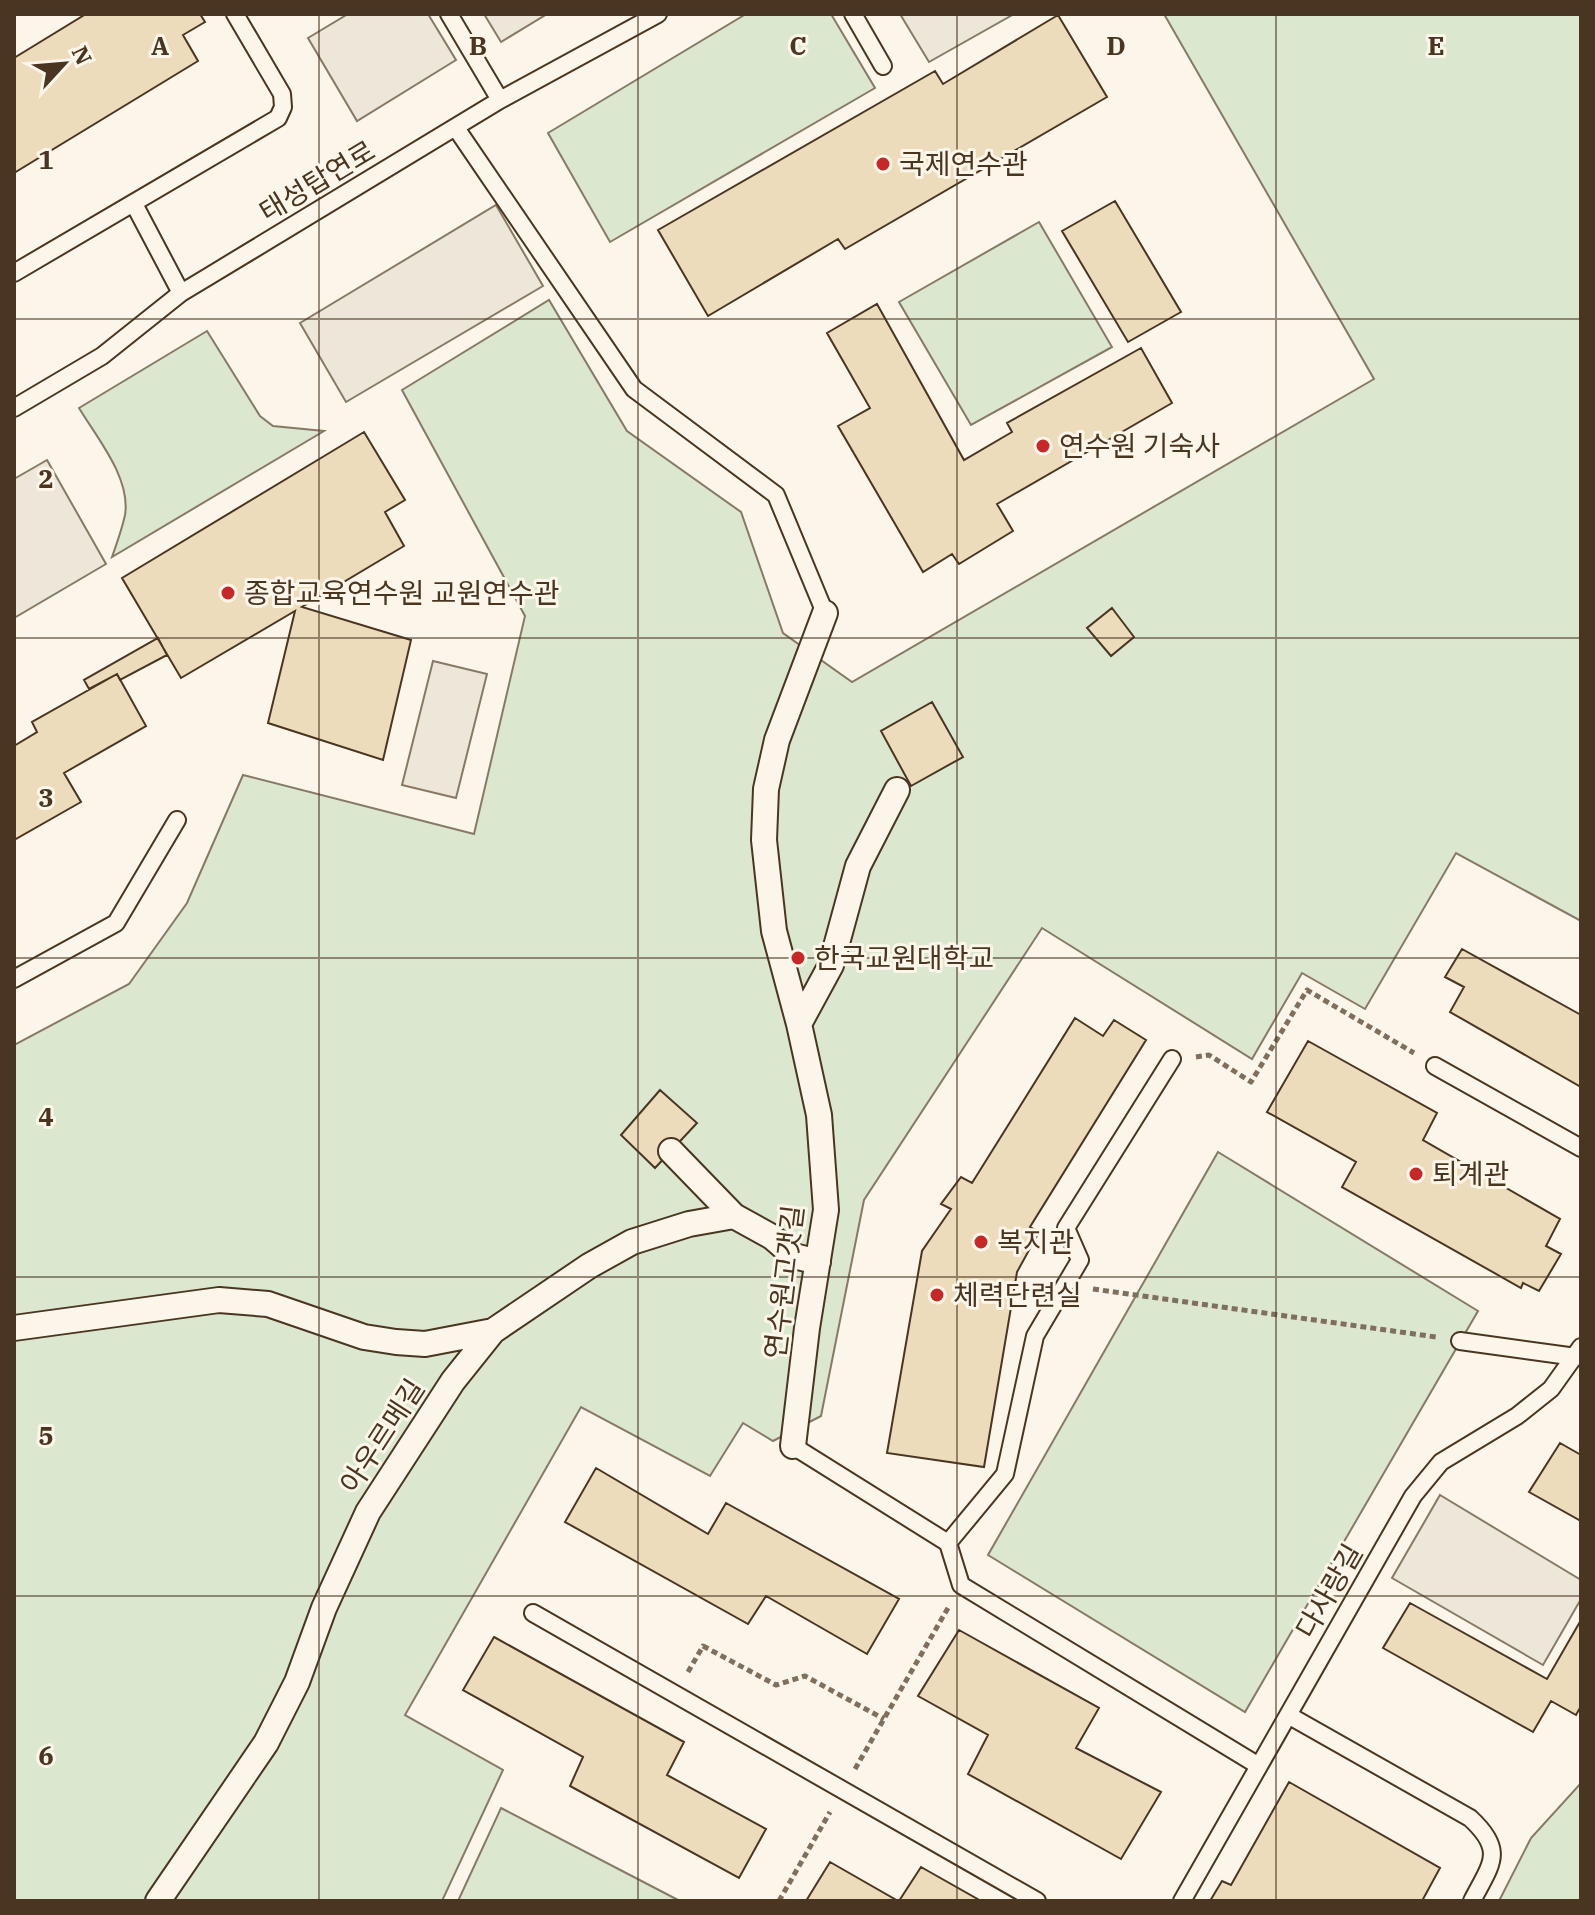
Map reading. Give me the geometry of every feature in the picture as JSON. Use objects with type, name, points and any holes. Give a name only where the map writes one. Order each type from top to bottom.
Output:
[{"type":"street","name":"연수원고갯길","points":[[793,1446],[826,1210],[819,1115],[774,931],[764,840],[766,789],[777,740],[825,613]]},
{"type":"street","points":[[799,1024],[831,965],[858,866],[897,790]]},
{"type":"street","points":[[671,1151],[734,1216],[772,1237],[794,1256],[818,1262]]},
{"type":"street","name":"아우르메길","points":[[158,1901],[266,1743],[297,1682],[324,1608],[368,1512],[444,1394],[493,1331],[589,1266],[632,1242],[689,1224],[734,1216]]},
{"type":"street","points":[[14,1328],[219,1300],[268,1304],[364,1337],[396,1342],[425,1344],[493,1331]]},
{"type":"lane","points":[[14,273],[278,118],[283,107],[282,94],[235,14]]},
{"type":"lane","points":[[449,14],[500,100]]},
{"type":"lane","name":"태성탑연로","points":[[14,408],[102,356],[181,293],[500,100],[658,14]]},
{"type":"lane","points":[[853,14],[883,66]]},
{"type":"lane","points":[[456,128],[634,389],[776,495],[825,613]]},
{"type":"lane","points":[[134,204],[181,293]]},
{"type":"lane","points":[[14,979],[116,923],[177,820]]},
{"type":"lane","points":[[948,1543],[1005,1474],[1035,1336],[1080,1260],[1066,1228],[1172,1059]]},
{"type":"lane","points":[[1435,1066],[1581,1148]]},
{"type":"lane","points":[[1460,1341],[1578,1352]]},
{"type":"lane","name":"다사랑길","points":[[1182,1901],[1413,1496],[1441,1462],[1517,1416],[1551,1389],[1578,1352]]},
{"type":"lane","points":[[793,1446],[948,1543],[961,1585],[1259,1766]]},
{"type":"lane","points":[[533,1613],[1037,1901]]},
{"type":"lane","points":[[1288,1715],[1470,1818],[1484,1831],[1493,1847],[1490,1865],[1472,1901]]},
{"type":"path","points":[[1172,1059],[1209,1055],[1251,1082],[1307,990],[1435,1066]]},
{"type":"path","points":[[1065,1285],[1460,1341]]},
{"type":"path","points":[[779,1901],[961,1585]]},
{"type":"path","points":[[703,1646],[776,1685],[805,1676],[884,1719]]},
{"type":"green space","points":[[746,14],[831,14],[875,88],[610,242],[548,133]]},
{"type":"green space","points":[[1164,14],[1581,14],[1581,921],[1456,853],[1365,1009],[1302,973],[1252,1059],[1042,928],[864,1200],[821,1416],[773,1441],[743,1423],[710,1476],[581,1407],[405,1715],[503,1770],[442,1901],[14,1901],[14,1045],[129,984],[187,903],[243,775],[474,834],[525,616],[402,390],[549,300],[627,431],[741,512],[783,633],[852,682],[1374,379]]},
{"type":"green space","points":[[1039,222],[1112,347],[971,425],[899,302]]},
{"type":"green space","points":[[207,331],[260,416],[273,426],[324,431],[112,557],[125,515],[123,487],[111,459],[79,408]]},
{"type":"green space","points":[[1218,1152],[1478,1311],[1245,1712],[988,1555]]},
{"type":"green space","points":[[1581,1783],[1581,1901],[1499,1901],[1531,1838]]},
{"type":"green space","points":[[501,1808],[680,1901],[458,1901]]},
{"type":"shaded area","points":[[348,14],[428,14],[456,60],[357,121],[308,38]]},
{"type":"shaded area","points":[[484,14],[547,14],[501,42]]},
{"type":"shaded area","points":[[900,14],[1014,14],[929,62]]},
{"type":"shaded area","points":[[496,205],[543,286],[346,402],[300,323]]},
{"type":"shaded area","points":[[47,460],[106,564],[14,618],[14,479]]},
{"type":"shaded area","points":[[433,661],[487,674],[456,798],[402,785]]},
{"type":"shaded area","points":[[1440,1495],[1581,1580],[1581,1599],[1543,1665],[1392,1578]]},
{"type":"building","points":[[86,14],[200,14],[205,22],[183,35],[198,61],[14,173],[14,58]]},
{"type":"building","name":"국제연수관","points":[[1058,15],[1107,97],[845,249],[838,239],[708,316],[658,230],[935,71],[943,84]]},
{"type":"building","points":[[1115,201],[1181,312],[1128,342],[1062,231]]},
{"type":"building","name":"연수원 기숙사","points":[[877,304],[964,460],[1012,432],[1007,423],[1141,348],[1172,403],[997,504],[1013,531],[959,564],[952,554],[923,572],[838,426],[870,408],[827,333]]},
{"type":"building","name":"종합교육연수원 교원연수관","points":[[364,432],[405,500],[385,512],[404,546],[302,607],[411,640],[383,760],[268,723],[295,611],[181,678],[122,578]]},
{"type":"building","points":[[1112,608],[1134,637],[1111,656],[1087,628]]},
{"type":"building","points":[[158,638],[167,655],[120,680],[117,674],[89,689],[84,680]]},
{"type":"building","points":[[117,674],[146,726],[64,773],[81,802],[14,840],[14,746],[37,732],[32,722]]},
{"type":"building","points":[[932,702],[963,757],[911,786],[881,731]]},
{"type":"building","points":[[1462,949],[1581,1015],[1581,1087],[1450,1012],[1464,987],[1445,977]]},
{"type":"building","name":"복지관","points":[[1075,1018],[1103,1036],[1114,1020],[1146,1040],[1030,1227],[1039,1232],[1017,1272],[984,1467],[887,1453],[922,1251],[951,1209],[941,1204],[961,1177],[972,1183]]},
{"type":"building","name":"퇴계관","points":[[1308,1041],[1437,1113],[1423,1140],[1560,1219],[1546,1246],[1561,1254],[1539,1291],[1523,1283],[1521,1288],[1342,1187],[1356,1162],[1267,1112]]},
{"type":"building","points":[[660,1090],[697,1123],[655,1168],[621,1135]]},
{"type":"building","points":[[1560,1443],[1581,1455],[1581,1521],[1529,1492]]},
{"type":"building","points":[[596,1468],[708,1534],[726,1503],[899,1599],[867,1654],[766,1596],[748,1624],[565,1522]]},
{"type":"building","points":[[1410,1603],[1547,1679],[1581,1620],[1581,1706],[1576,1715],[1551,1701],[1533,1732],[1383,1648]]},
{"type":"building","points":[[959,1630],[1099,1708],[1076,1748],[1161,1792],[1121,1859],[968,1774],[988,1735],[918,1696]]},
{"type":"building","points":[[494,1637],[684,1742],[667,1775],[766,1829],[739,1878],[570,1786],[583,1757],[463,1690]]},
{"type":"building","points":[[1289,1782],[1440,1868],[1422,1901],[1210,1901],[1222,1881],[1231,1885]]},
{"type":"building","points":[[830,1862],[898,1901],[806,1901]]},
{"type":"building","points":[[921,1867],[981,1901],[899,1901]]},
{"type":"place","name":"국제연수관","points":[[883,164]]},
{"type":"place","name":"연수원 기숙사","points":[[1043,446]]},
{"type":"place","name":"종합교육연수원 교원연수관","points":[[228,593]]},
{"type":"place","name":"한국교원대학교","points":[[798,958]]},
{"type":"place","name":"퇴계관","points":[[1416,1174]]},
{"type":"place","name":"복지관","points":[[981,1242]]},
{"type":"place","name":"체력단련실","points":[[937,1295]]}]
